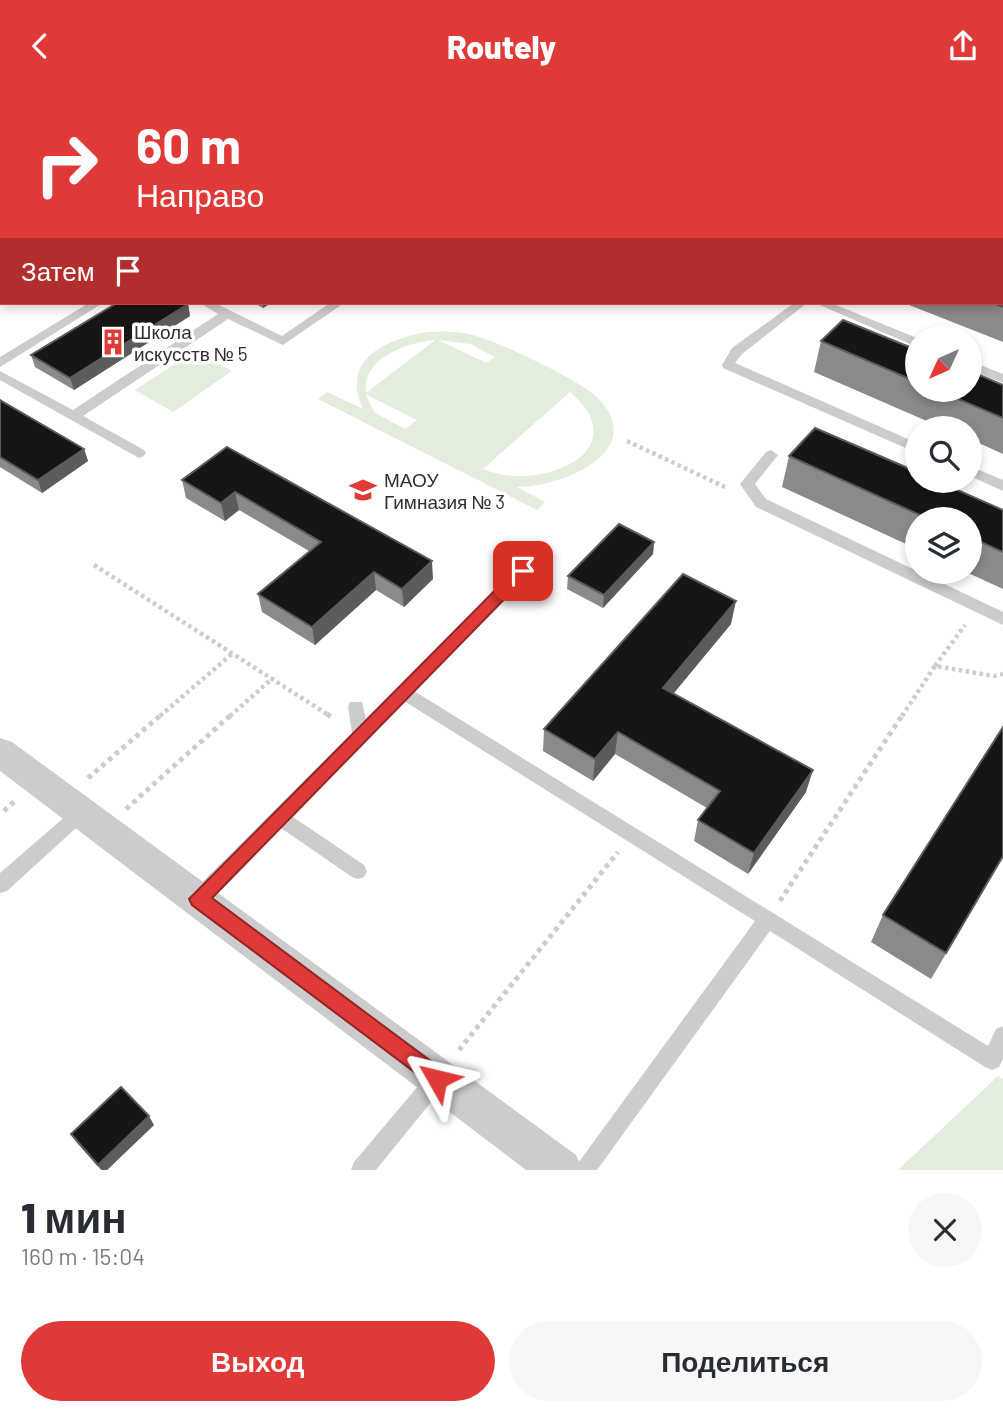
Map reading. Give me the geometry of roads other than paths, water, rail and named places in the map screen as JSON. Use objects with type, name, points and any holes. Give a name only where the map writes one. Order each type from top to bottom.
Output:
[{"type":"street","points":[[0,752],[81,798],[198,899],[561,1170]]},
{"type":"lane","points":[[0,363],[94,305]]},
{"type":"lane","points":[[210,305],[283,341],[335,305]]},
{"type":"lane","points":[[798,305],[737,351],[728,365],[905,443]]},
{"type":"lane","points":[[826,305],[905,338]]},
{"type":"lane","points":[[74,417],[228,313]]},
{"type":"lane","points":[[982,370],[1003,379]]},
{"type":"lane","points":[[0,375],[139,453]]},
{"type":"lane","points":[[771,455],[747,484],[761,503],[1003,619]]},
{"type":"lane","points":[[982,476],[1003,486]]},
{"type":"lane","points":[[198,899],[523,571],[505,560]]},
{"type":"lane","points":[[403,692],[992,1060],[1003,1036]]},
{"type":"lane","points":[[356,707],[360,736]]},
{"type":"lane","points":[[0,885],[81,798]]},
{"type":"lane","points":[[280,818],[358,871]]},
{"type":"lane","points":[[584,1170],[768,919]]},
{"type":"lane","points":[[362,1170],[437,1079]]},
{"type":"place","name":"Школа искусств № 5","points":[[113,342]]},
{"type":"place","name":"МАОУ Гимназия № 3","points":[[363,490]]}]
